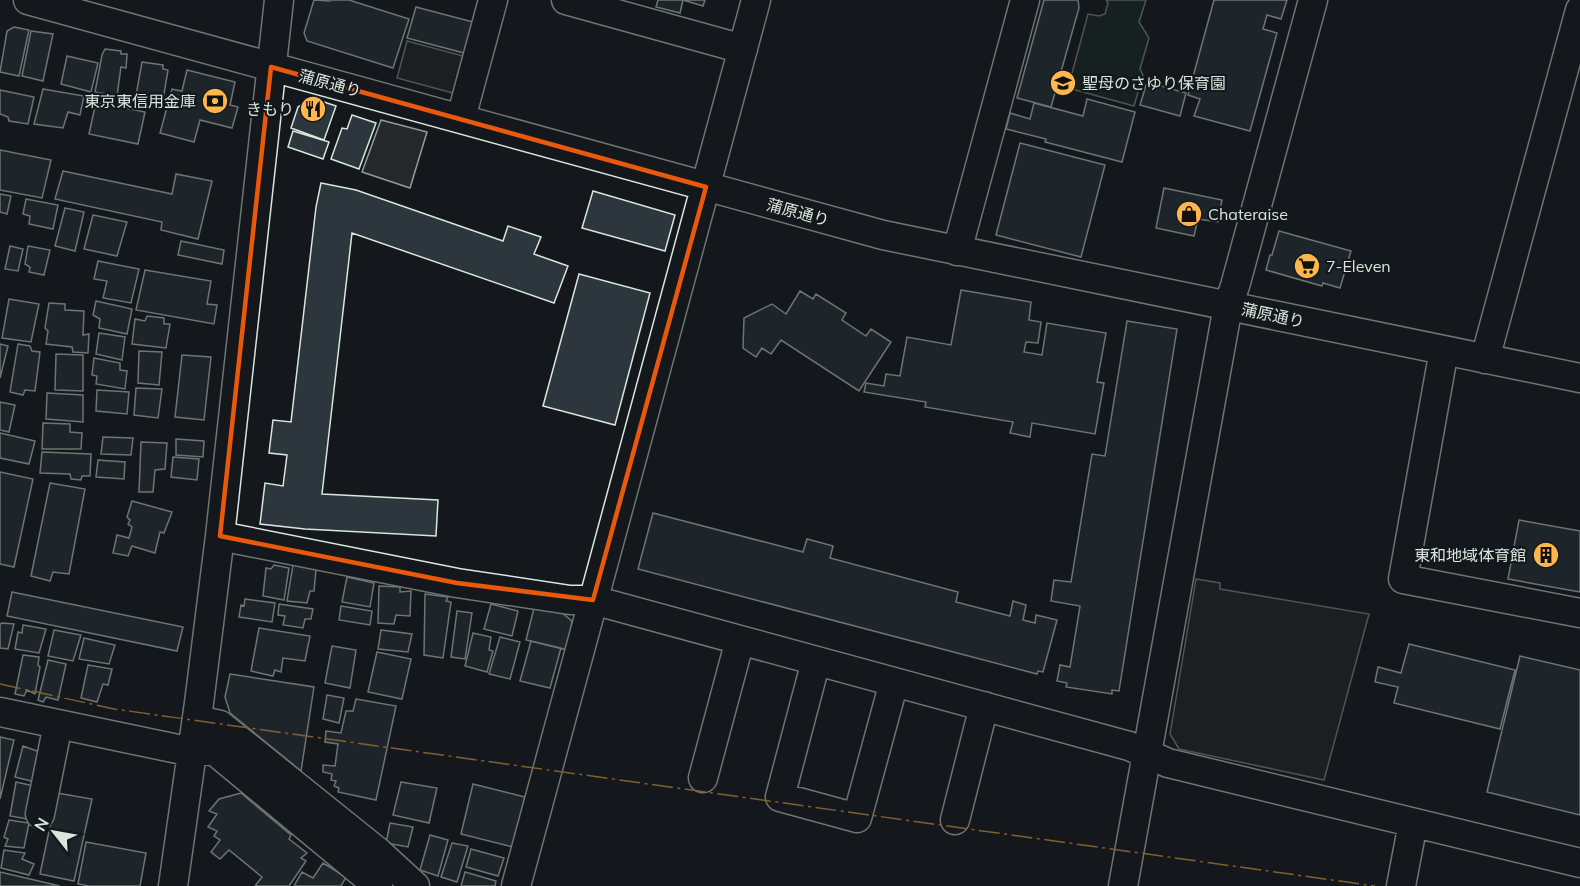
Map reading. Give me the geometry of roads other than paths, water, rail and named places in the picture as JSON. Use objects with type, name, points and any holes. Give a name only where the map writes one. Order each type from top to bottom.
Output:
[{"type":"street","name":"蒲原通り","points":[[28,0],[883,235],[1580,378]]},
{"type":"street","points":[[173,886],[220,536],[279,0]]},
{"type":"street","points":[[461,118],[492,0]]},
{"type":"street","points":[[566,0],[635,9],[743,49]]},
{"type":"street","points":[[516,886],[756,0]]},
{"type":"street","points":[[957,251],[1025,0]]},
{"type":"street","points":[[1123,886],[1228,306],[1313,0]]},
{"type":"street","points":[[1485,359],[1580,10]]},
{"type":"street","points":[[1444,350],[1403,579],[1580,613]]},
{"type":"street","points":[[220,536],[457,583],[570,600],[593,600],[1129,746],[1168,763],[1580,863]]},
{"type":"street","points":[[703,778],[740,640]]},
{"type":"street","points":[[816,661],[780,797],[857,818],[894,682]]},
{"type":"street","points":[[955,820],[984,706]]},
{"type":"street","points":[[0,712],[193,750],[216,752],[378,886]]},
{"type":"street","points":[[197,720],[220,725],[378,852],[415,886]]},
{"type":"street","points":[[40,814],[58,724]]},
{"type":"street","points":[[1401,886],[1413,823]]},
{"type":"place","name":"聖母のさゆり保育園","points":[[1063,83]]},
{"type":"place","name":"東京東信用金庫","points":[[215,101]]},
{"type":"place","name":"きもり","points":[[313,109]]},
{"type":"place","name":"Chateraise","points":[[1189,214]]},
{"type":"place","name":"7-Eleven","points":[[1307,266]]},
{"type":"place","name":"東和地域体育館","points":[[1546,555]]}]
